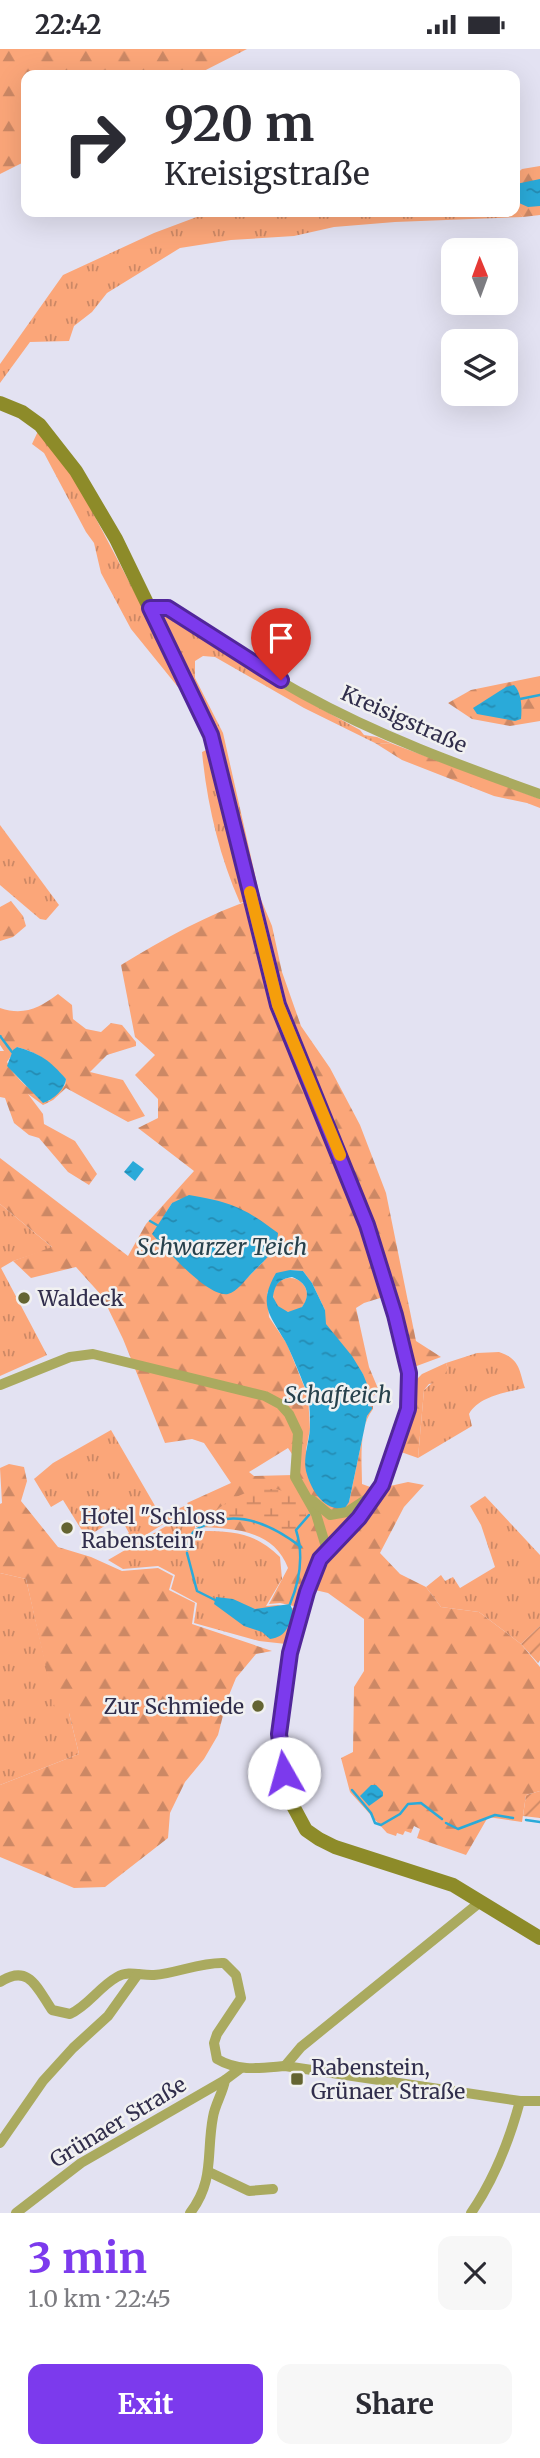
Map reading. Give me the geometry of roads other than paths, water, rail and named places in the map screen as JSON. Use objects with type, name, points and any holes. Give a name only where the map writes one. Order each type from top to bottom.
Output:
[{"type":"main road","points":[[0,403],[22,412],[40,425],[76,471],[116,539],[211,735],[278,1005],[367,1225],[395,1315],[409,1373],[408,1409],[382,1485],[359,1518],[320,1559],[307,1592],[288,1667],[279,1734],[284,1773],[292,1804],[306,1830],[319,1839],[344,1850],[453,1885],[540,1938]]},
{"type":"street","name":"Kreisigstraße","points":[[150,608],[168,608],[302,693],[364,726],[540,794]]},
{"type":"street","points":[[0,1385],[70,1357],[93,1354],[265,1396],[280,1404],[289,1414],[298,1433],[295,1477],[309,1497],[330,1515],[341,1515],[377,1493]]},
{"type":"street","points":[[309,1497],[327,1550]]},
{"type":"street","points":[[285,2066],[303,2045],[479,1903]]},
{"type":"street","points":[[0,1982],[12,1974],[23,1975],[32,1980],[52,2010],[70,2014],[80,2010],[99,1990],[127,1973],[153,1975],[224,1963],[236,1975],[241,1997],[214,2043],[217,2059],[228,2065],[241,2068],[285,2066],[520,2101],[540,2101]]},
{"type":"street","points":[[0,2143],[43,2081],[108,2016],[138,1974]]},
{"type":"street","name":"Grünaer Straße","points":[[16,2213],[81,2163],[225,2080],[241,2068]]},
{"type":"street","points":[[191,2213],[209,2172],[213,2115],[225,2080]]},
{"type":"street","points":[[471,2213],[494,2177],[510,2137],[520,2101]]},
{"type":"street","points":[[209,2172],[249,2191],[273,2189]]},
{"type":"water","points":[[540,179],[540,206],[528,207],[520,203],[520,183]]},
{"type":"water","points":[[514,685],[520,697],[521,719],[515,721],[477,714],[473,708],[506,687]]},
{"type":"water","points":[[17,1047],[44,1059],[66,1079],[61,1090],[51,1099],[43,1103],[7,1066],[13,1050]]},
{"type":"water","points":[[133,1161],[144,1169],[135,1181],[124,1172]]},
{"type":"water","name":"Schwarzer Teich","points":[[189,1195],[237,1207],[278,1233],[269,1255],[231,1293],[220,1293],[199,1280],[152,1234],[172,1203]]},
{"type":"water","name":"Schafteich","points":[[303,1271],[325,1310],[326,1324],[352,1356],[371,1394],[368,1406],[372,1409],[367,1416],[349,1502],[345,1508],[331,1507],[325,1503],[311,1485],[306,1471],[310,1408],[308,1396],[290,1352],[268,1309],[268,1293],[276,1273]],"holes":[[[284,1279],[297,1279],[304,1285],[307,1298],[302,1307],[288,1312],[278,1306],[273,1297],[274,1292],[276,1285]]]},
{"type":"water","points":[[216,1597],[233,1599],[255,1609],[290,1604],[293,1611],[284,1633],[270,1639],[262,1632],[244,1626],[214,1604]]},
{"type":"water","points":[[371,1785],[376,1785],[383,1792],[383,1796],[369,1806],[360,1796]]},
{"type":"waterway","points":[[520,699],[540,695]]},
{"type":"waterway","points":[[0,1036],[12,1052]]},
{"type":"waterway","points":[[150,1221],[157,1225]]},
{"type":"waterway","points":[[290,1604],[300,1567],[296,1530],[309,1515]]},
{"type":"waterway","points":[[187,1550],[196,1529],[218,1520],[231,1519],[256,1522],[279,1532],[301,1547]]},
{"type":"waterway","points":[[187,1553],[197,1591],[215,1600]]},
{"type":"waterway","points":[[352,1790],[371,1813],[375,1823],[381,1825],[400,1814],[408,1804],[421,1803],[442,1819]]},
{"type":"waterway","points":[[446,1823],[458,1829],[495,1815],[513,1818]]},
{"type":"waterway","points":[[526,1820],[540,1822]]},
{"type":"place","name":"Waldeck","points":[[24,1298]]},
{"type":"place","name":"Hotel \"Schloss Rabenstein\"","points":[[67,1528]]},
{"type":"place","name":"Zur Schmiede","points":[[258,1706]]},
{"type":"place","name":"Rabenstein, Grünaer Straße","points":[[297,2079]]}]
